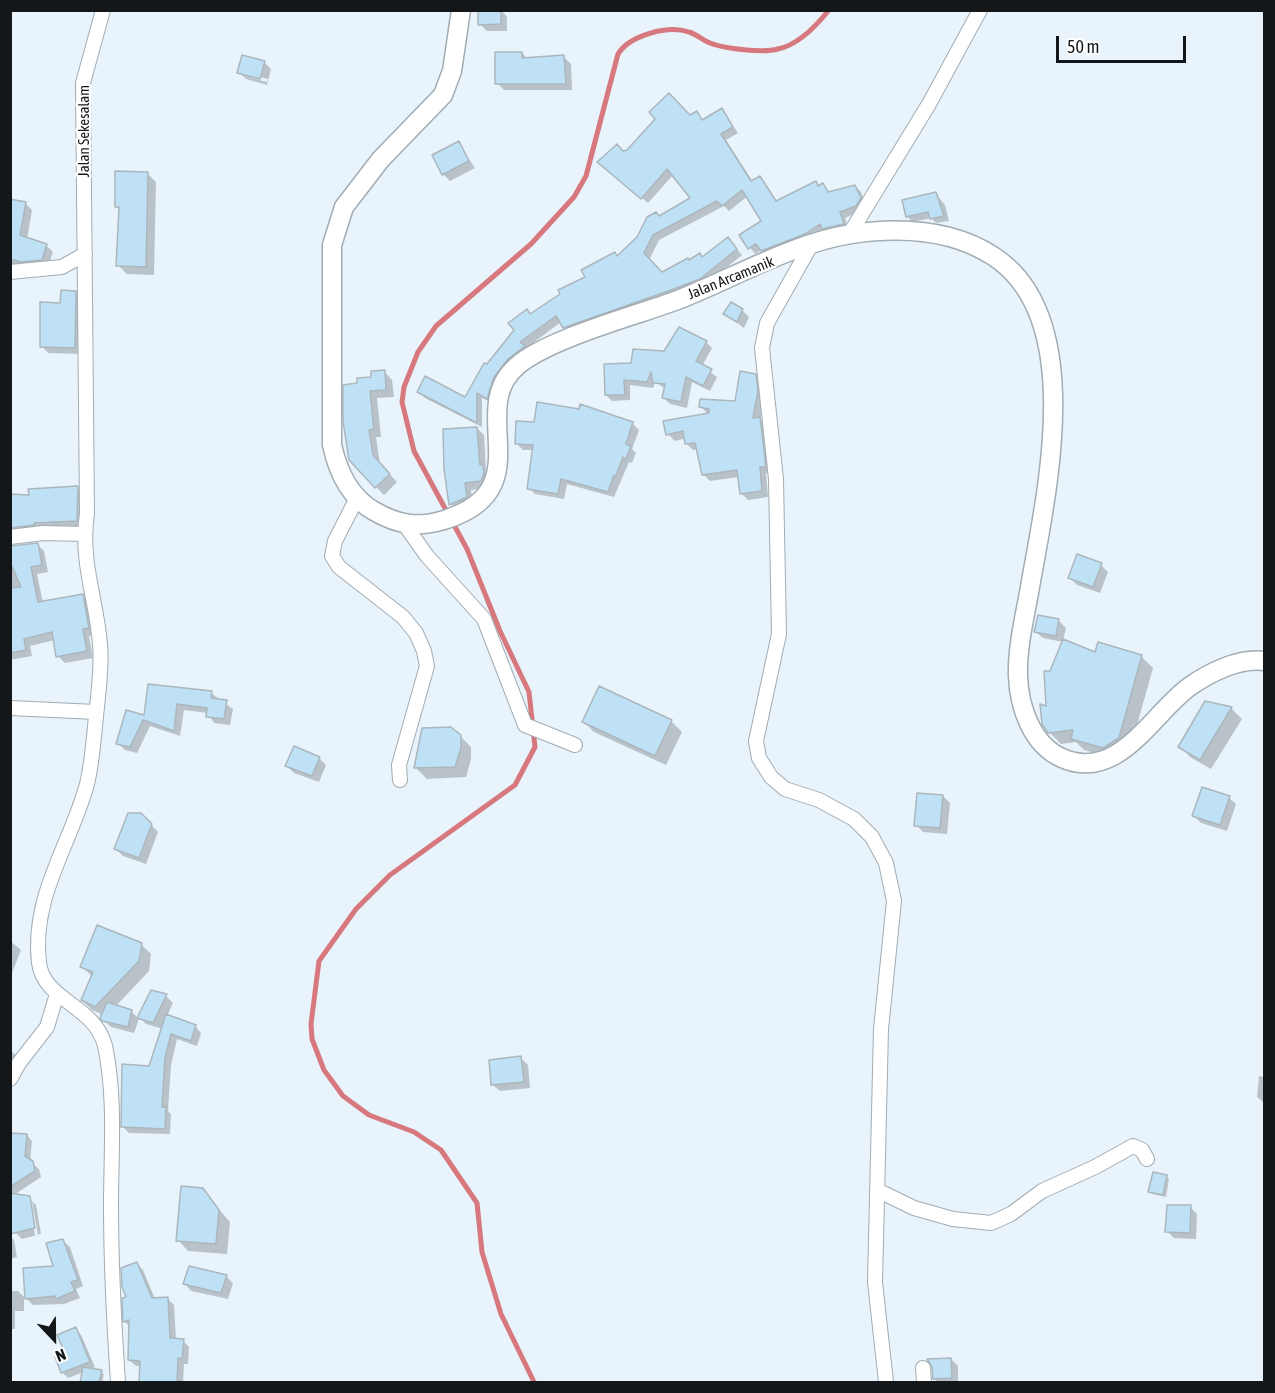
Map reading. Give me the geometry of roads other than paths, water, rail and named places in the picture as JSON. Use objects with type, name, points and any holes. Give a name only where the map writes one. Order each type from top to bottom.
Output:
[{"type":"street","name":"Jalan Sekesalam","points":[[57,994],[45,980],[39,964],[41,927],[53,867],[78,812],[87,783],[96,712],[100,644],[86,569],[84,534],[87,513],[83,83],[103,10]]},
{"type":"street","name":"Jalan Arcamanik","points":[[461,10],[453,71],[443,95],[381,159],[344,207],[332,245],[332,445],[337,467],[357,498],[379,514],[405,525],[419,526],[456,516],[484,497],[495,480],[499,465],[497,436],[501,382],[517,365],[542,350],[688,296],[811,245],[849,235],[897,230],[960,239],[983,250],[1006,266],[1023,285],[1039,314],[1053,366],[1045,501],[1022,629],[1018,676],[1022,703],[1032,732],[1065,760],[1080,763],[1100,761],[1128,748],[1187,688],[1214,673],[1249,659],[1264,661]]},
{"type":"street","points":[[849,235],[929,104],[980,10]]},
{"type":"street","points":[[811,245],[767,323],[762,348],[776,479],[779,634],[756,741],[759,758],[771,777],[785,789],[819,800],[854,819],[872,837],[886,862],[894,901],[881,1029],[875,1282],[886,1383]]},
{"type":"street","points":[[10,272],[62,267],[85,254]]},
{"type":"street","points":[[357,498],[335,541],[332,556],[339,567],[403,617],[416,633],[428,666],[399,765],[400,780]]},
{"type":"street","points":[[405,525],[427,556],[484,619],[525,724],[575,745]]},
{"type":"street","points":[[10,537],[43,532],[84,534]]},
{"type":"street","points":[[10,708],[96,712]]},
{"type":"street","points":[[10,1079],[46,1027],[57,994],[93,1021],[105,1047],[111,1102],[111,1247],[118,1383]]},
{"type":"street","points":[[877,1190],[914,1208],[953,1219],[991,1223],[1011,1214],[1042,1191],[1095,1167],[1133,1146],[1142,1150],[1147,1159]]},
{"type":"street","points":[[923,1368],[924,1383]]},
{"type":"waterway","points":[[534,1382],[501,1314],[482,1252],[477,1203],[441,1150],[414,1132],[369,1115],[343,1096],[324,1070],[312,1039],[311,1024],[319,961],[356,909],[390,875],[515,785],[535,747],[529,692],[500,631],[467,549],[414,451],[402,402],[404,387],[418,352],[436,326],[531,244],[574,197],[586,176],[618,54],[624,47],[650,33],[680,30],[694,34],[710,43],[734,49],[778,49],[800,39],[829,10]]}]
